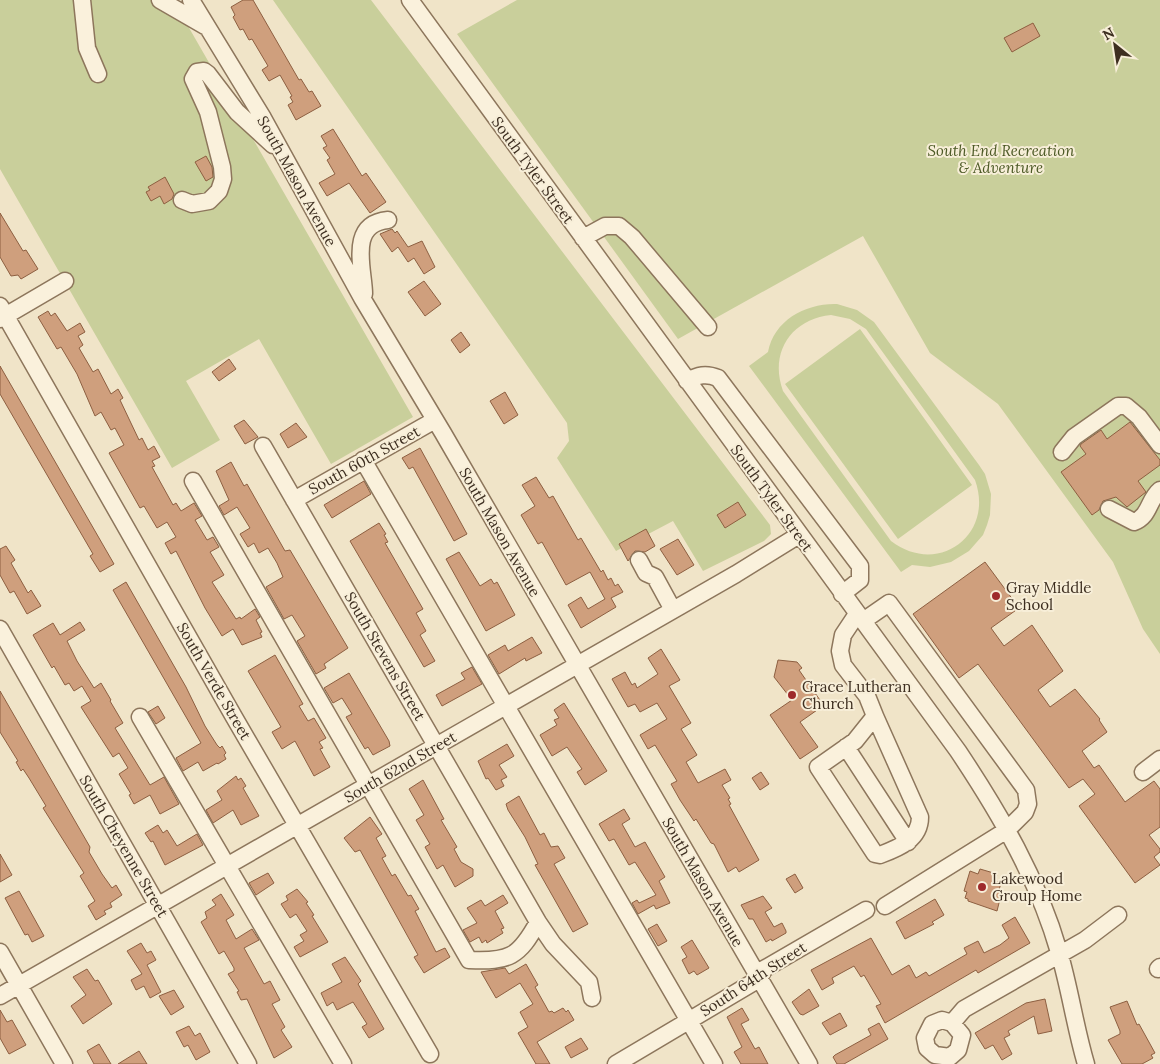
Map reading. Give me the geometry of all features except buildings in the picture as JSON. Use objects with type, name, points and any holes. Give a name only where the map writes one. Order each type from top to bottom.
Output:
[{"type":"street","points":[[82,0],[87,48],[98,74]]},
{"type":"street","points":[[160,0],[207,27]]},
{"type":"street","name":"South Mason Avenue","points":[[191,0],[280,151],[364,302],[435,420],[809,1064]]},
{"type":"street","name":"South Tyler Street","points":[[410,0],[958,751],[1007,830],[1031,875],[1060,953],[1075,1026],[1080,1064]]},
{"type":"street","points":[[182,200],[192,204],[208,201],[219,191],[223,179],[222,167],[208,112],[194,79],[197,72],[204,71],[208,74],[248,123],[280,151]]},
{"type":"street","points":[[364,302],[360,246],[366,234],[374,225],[388,220]]},
{"type":"street","points":[[582,238],[605,226],[619,226],[632,237],[708,327]]},
{"type":"street","points":[[2,313],[64,281]]},
{"type":"street","name":"South Verde Street","points":[[2,313],[430,1054]]},
{"type":"street","points":[[687,381],[697,375],[709,375],[718,378],[860,566],[860,580],[842,594]]},
{"type":"street","points":[[1062,452],[1074,437],[1118,406],[1126,406],[1139,418],[1160,445]]},
{"type":"street","name":"South 60th Street","points":[[294,500],[435,420]]},
{"type":"street","name":"South Stevens Street","points":[[263,446],[438,745],[538,922],[552,944],[589,982],[592,998]]},
{"type":"street","points":[[364,460],[714,1064]]},
{"type":"street","points":[[193,482],[469,960],[492,961],[511,956],[525,946],[538,922]]},
{"type":"street","points":[[1109,509],[1134,522],[1141,520],[1160,490]]},
{"type":"street","name":"South 62nd Street","points":[[0,996],[674,610],[799,535]]},
{"type":"street","points":[[639,560],[646,573],[655,577],[674,610]]},
{"type":"street","points":[[875,716],[865,732],[818,767],[874,854],[880,855],[908,842],[920,826],[920,817],[867,696],[843,665],[840,651],[843,635],[860,618],[889,603],[1026,790],[1028,804],[1025,812],[1007,830],[885,906]]},
{"type":"street","name":"South Cheyenne Street","points":[[0,629],[248,1064]]},
{"type":"street","points":[[140,717],[343,1064]]},
{"type":"street","points":[[846,748],[908,842]]},
{"type":"street","points":[[1142,772],[1160,759]]},
{"type":"street","name":"South 64th Street","points":[[619,1063],[759,979],[764,969],[866,910]]},
{"type":"street","points":[[952,1023],[964,1009],[1085,940],[1118,915]]},
{"type":"street","points":[[0,952],[64,1064]]},
{"type":"street","name":"South Tyler Street","points":[[1075,1026],[1086,1064]]},
{"type":"green space","points":[[0,0],[173,0],[413,417],[331,464],[259,339],[186,381],[220,440],[172,468],[0,169]]},
{"type":"green space","points":[[273,0],[371,0],[770,525],[771,534],[764,541],[703,571],[673,521],[616,551],[557,458],[569,441],[567,423]]},
{"type":"green space","name":"South End Recreation & Adventure","points":[[517,0],[1160,0],[1160,654],[1143,629],[1113,562],[998,404],[930,353],[863,236],[678,339],[457,34]]},
{"type":"green space","points":[[825,304],[837,304],[857,310],[874,322],[985,474],[991,494],[990,515],[987,525],[983,535],[969,551],[951,562],[930,567],[912,565],[901,572],[749,366],[768,352],[771,341],[784,322],[803,310]],"holes":[[[831,315],[850,319],[866,329],[975,480],[979,500],[977,518],[970,533],[958,545],[944,552],[927,554],[909,551],[891,541],[783,391],[779,377],[781,351],[795,331],[805,323],[817,318]]]},
{"type":"green space","points":[[860,329],[972,485],[898,539],[785,384]]},
{"type":"place","name":"Gray Middle School","points":[[996,596]]},
{"type":"place","name":"Grace Lutheran Church","points":[[792,695]]},
{"type":"place","name":"Lakewood Group Home","points":[[982,887]]}]
